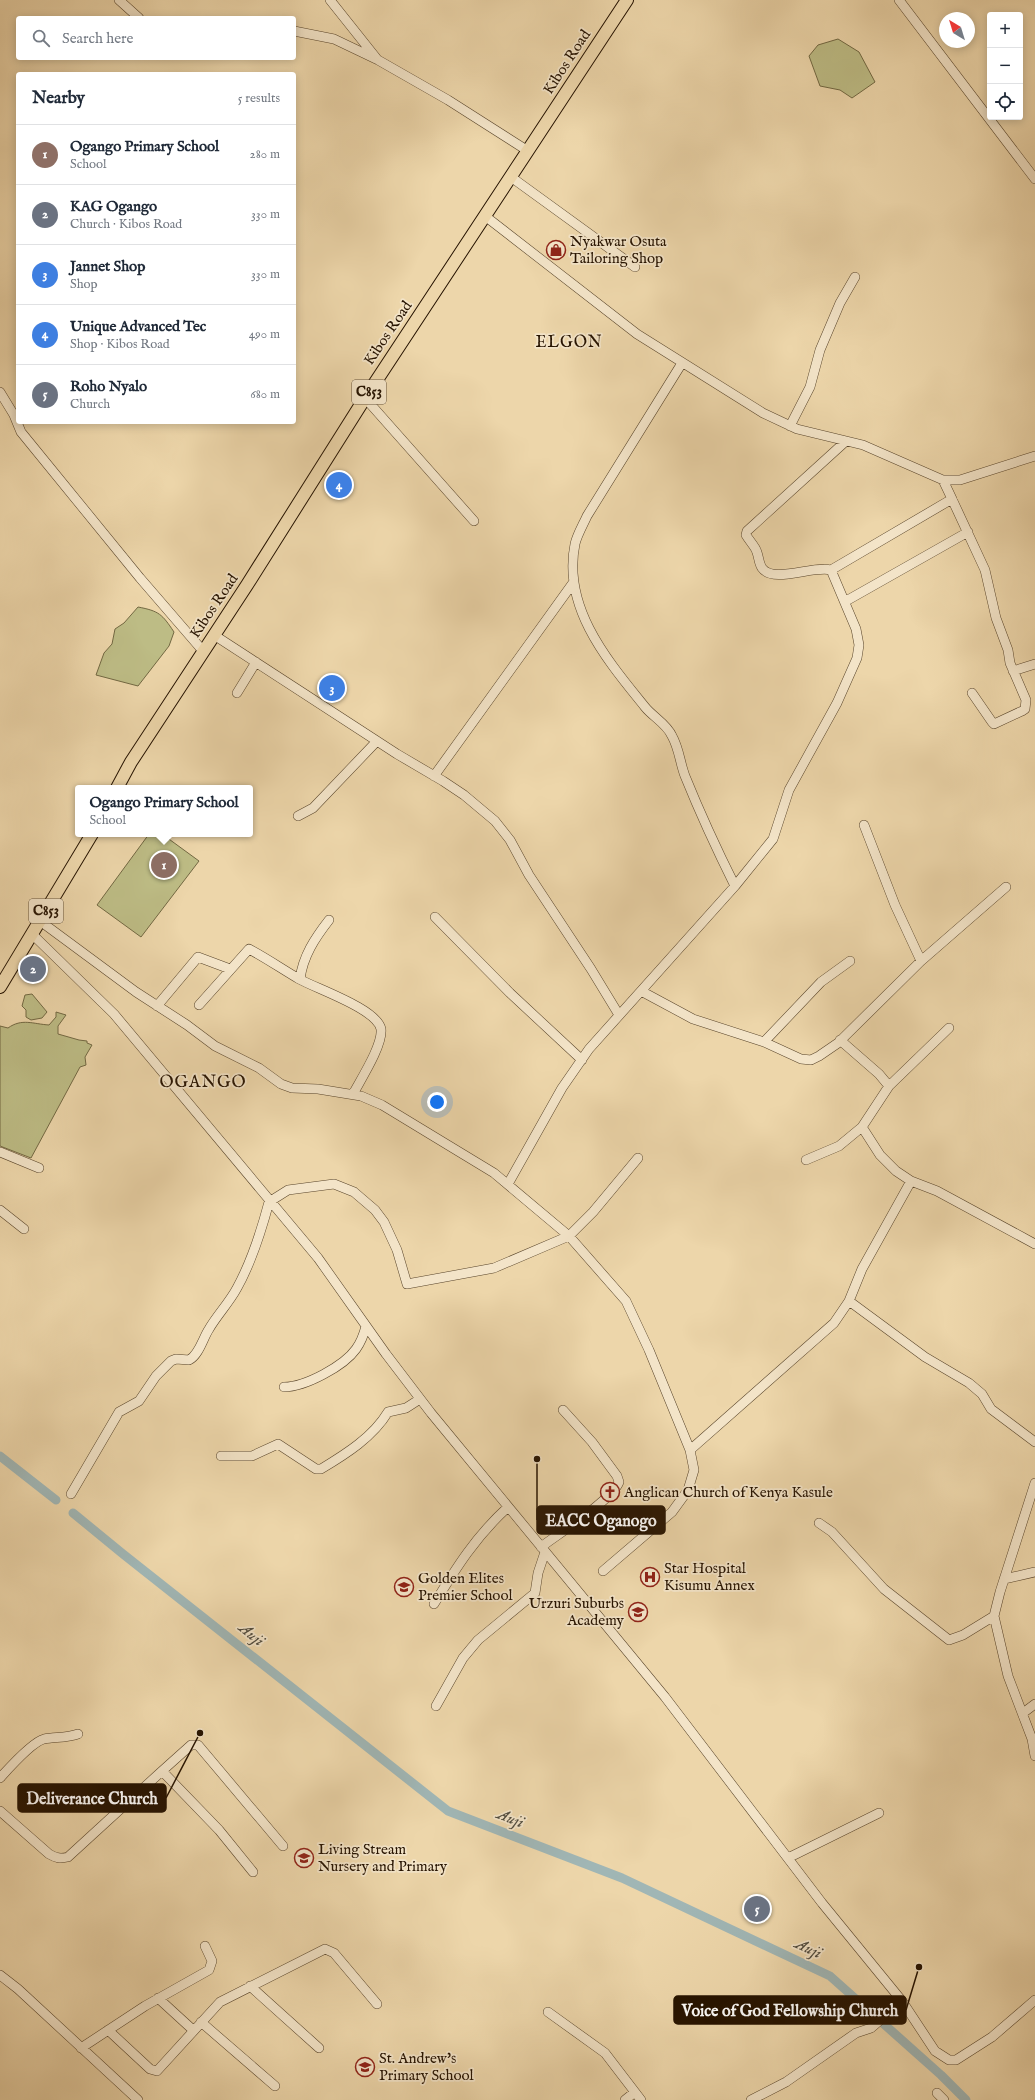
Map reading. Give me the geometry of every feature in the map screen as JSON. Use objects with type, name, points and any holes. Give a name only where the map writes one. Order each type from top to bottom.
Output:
[{"type":"main road","name":"Kibos Road","points":[[119,785],[365,398],[627,0]]},
{"type":"main road","name":"C853","points":[[0,987],[90,837]]},
{"type":"street","points":[[119,0],[137,16]]},
{"type":"street","points":[[330,0],[378,60]]},
{"type":"street","points":[[899,0],[1035,179]]},
{"type":"street","points":[[296,31],[334,39],[378,60],[448,100],[528,151]]},
{"type":"street","points":[[511,177],[635,267]]},
{"type":"street","points":[[485,216],[637,334],[764,413],[790,426],[823,437],[864,445],[943,480],[960,480],[1035,456]]},
{"type":"street","points":[[790,426],[810,388],[820,350],[840,303],[855,277]]},
{"type":"street","points":[[682,363],[586,516],[576,542],[572,561],[573,583],[582,614],[601,648],[653,717],[672,735],[680,764],[690,788],[735,886]]},
{"type":"street","points":[[0,392],[16,420]]},
{"type":"street","points":[[365,398],[474,521]]},
{"type":"street","points":[[18,424],[21,432],[140,578],[203,651]]},
{"type":"street","points":[[846,441],[747,531],[746,535],[755,548],[762,568],[771,574],[786,574],[818,568],[831,570],[952,499]]},
{"type":"street","points":[[943,480],[984,570],[996,618],[1008,650],[1013,671],[1026,700],[1025,709],[994,724],[972,693]]},
{"type":"street","points":[[846,601],[968,532]]},
{"type":"street","points":[[508,1184],[544,1118],[582,1060],[619,1015],[735,886],[773,839],[789,790],[837,703],[857,658],[859,645],[856,628],[846,601],[831,570]]},
{"type":"street","points":[[434,776],[573,583]]},
{"type":"street","points":[[214,635],[469,799],[495,821],[510,840],[529,875],[591,969],[619,1015]]},
{"type":"street","points":[[237,693],[256,662]]},
{"type":"street","points":[[1013,671],[1035,664]]},
{"type":"street","points":[[298,816],[313,808],[377,741]]},
{"type":"street","points":[[864,825],[895,905],[921,961]]},
{"type":"street","points":[[641,991],[693,1019],[764,1042],[806,1061],[819,1056],[840,1040],[921,961],[1006,886]]},
{"type":"street","points":[[435,917],[510,993],[582,1060]]},
{"type":"street","points":[[300,979],[302,965],[316,937],[329,920]]},
{"type":"street","points":[[40,921],[215,1046],[259,1068],[281,1084],[292,1088],[353,1094],[382,1105],[430,1133],[508,1184],[568,1236],[626,1301],[649,1350],[690,1450],[694,1470],[693,1478],[684,1497],[660,1524],[603,1571]]},
{"type":"street","points":[[32,934],[114,1014],[186,1099],[269,1202],[318,1258],[420,1399],[665,1697],[788,1858],[902,2001],[935,2051],[949,2060],[956,2060],[992,2037],[1035,2000]]},
{"type":"street","points":[[199,1005],[226,977],[230,969],[249,950],[300,979],[343,998],[369,1014],[377,1021],[381,1029],[380,1039],[353,1094]]},
{"type":"street","points":[[157,1006],[198,957],[230,969]]},
{"type":"street","points":[[764,1042],[821,982],[850,961]]},
{"type":"street","points":[[806,1160],[839,1146],[862,1127],[889,1086],[949,1028]]},
{"type":"street","points":[[840,1040],[879,1074],[889,1086]]},
{"type":"street","points":[[862,1127],[880,1155],[896,1171],[911,1181],[937,1191],[1035,1244]]},
{"type":"street","points":[[0,1152],[39,1168]]},
{"type":"street","points":[[71,1494],[119,1412],[139,1401],[156,1376],[171,1361],[176,1359],[189,1360],[195,1355],[209,1329],[237,1288],[248,1266],[261,1234],[269,1202],[288,1190],[334,1184],[354,1192],[375,1210],[384,1222],[397,1250],[407,1284],[494,1268],[568,1236],[593,1212],[638,1158]]},
{"type":"street","points":[[690,1450],[803,1352],[834,1323],[850,1301],[862,1269],[911,1181]]},
{"type":"street","points":[[0,1210],[24,1229]]},
{"type":"street","points":[[850,1301],[925,1357],[969,1383],[982,1394],[991,1409],[1035,1442]]},
{"type":"street","points":[[284,1387],[294,1387],[303,1384],[343,1362],[356,1350],[366,1326]]},
{"type":"street","points":[[221,1456],[252,1456],[278,1444],[316,1469],[321,1469],[364,1440],[379,1426],[388,1412],[406,1408],[420,1399]]},
{"type":"street","points":[[436,1706],[463,1658],[478,1640],[535,1593],[543,1550],[613,1492],[619,1482],[617,1476],[592,1442],[563,1410]]},
{"type":"street","points":[[1035,1483],[996,1604],[994,1616],[1008,1676],[1032,1739],[1035,1756]]},
{"type":"street","points":[[434,1604],[472,1544],[508,1507]]},
{"type":"street","points":[[819,1523],[832,1532],[884,1589],[949,1640],[963,1635],[994,1616]]},
{"type":"street","points":[[1004,1579],[1035,1572]]},
{"type":"street","points":[[1023,1713],[1035,1704]]},
{"type":"street","points":[[0,1778],[33,1743],[43,1740],[69,1738],[78,1734]]},
{"type":"street","points":[[0,1811],[49,1854],[61,1859],[68,1857],[192,1745],[198,1745],[283,1846]]},
{"type":"street","points":[[162,1771],[219,1830],[253,1872]]},
{"type":"street","points":[[788,1858],[879,1812]]},
{"type":"street","points":[[81,2048],[158,1998],[209,1970],[212,1961],[205,1946]]},
{"type":"street","points":[[108,2030],[153,2072],[162,2067],[193,2030],[220,2002],[323,1950],[328,1950],[334,1953],[377,2004]]},
{"type":"street","points":[[0,1975],[18,1989],[138,2100]]},
{"type":"street","points":[[250,1986],[319,2048]]},
{"type":"street","points":[[158,1998],[193,2030]]},
{"type":"street","points":[[751,2100],[786,2082],[856,2033],[871,2028],[902,2001]]},
{"type":"street","points":[[548,2012],[605,2052],[638,2096],[625,2100]]},
{"type":"street","points":[[201,2022],[275,2086]]},
{"type":"street","points":[[937,2093],[944,2100]]},
{"type":"shaded area","points":[[838,39],[859,52],[875,82],[852,98],[840,90],[820,86],[809,56],[818,45]]},
{"type":"shaded area","points":[[138,607],[151,610],[163,617],[174,632],[169,646],[138,686],[96,675],[104,653],[112,644],[115,629],[124,623]]},
{"type":"shaded area","points":[[147,837],[166,837],[199,861],[141,937],[97,905]]},
{"type":"shaded area","points":[[32,994],[47,1012],[42,1018],[31,1020],[26,1017],[26,1010],[22,1006],[25,995]]},
{"type":"shaded area","points":[[56,1012],[66,1015],[58,1026],[58,1034],[87,1041],[87,1043],[92,1045],[85,1057],[86,1065],[80,1067],[31,1158],[0,1146],[0,1026],[8,1028],[23,1022],[49,1025],[56,1017]]},
{"type":"waterway","points":[[0,1456],[56,1500]]},
{"type":"waterway","name":"Auji","points":[[73,1513],[448,1811],[622,1878],[830,1976],[941,2075],[966,2100]]},
{"type":"place","name":"Nyakwar Osuta Tailoring Shop","points":[[556,250]]},
{"type":"place","name":"Unique Advanced Tec","points":[[339,485]]},
{"type":"place","name":"Jannet Shop","points":[[332,688]]},
{"type":"place","name":"Ogango Primary School","points":[[164,865]]},
{"type":"place","name":"KAG Ogango","points":[[33,969]]},
{"type":"place","name":"EACC Oganogo","points":[[537,1459]]},
{"type":"place","name":"Anglican Church of Kenya Kasule","points":[[610,1492]]},
{"type":"place","name":"Star Hospital Kisumu Annex","points":[[650,1577]]},
{"type":"place","name":"Golden Elites Premier School","points":[[404,1587]]},
{"type":"place","name":"Urzuri Suburbs Academy","points":[[638,1612]]},
{"type":"place","name":"Deliverance Church","points":[[200,1733]]},
{"type":"place","name":"Living Stream Nursery and Primary","points":[[304,1858]]},
{"type":"place","name":"Roho Nyalo","points":[[757,1909]]},
{"type":"place","name":"Voice of God Fellowship Church","points":[[919,1967]]},
{"type":"place","name":"St. Andrew's Primary School","points":[[365,2067]]},
{"type":"district","name":"ELGON","points":[[569,343]]},
{"type":"district","name":"OGANGO","points":[[203,1082]]}]
